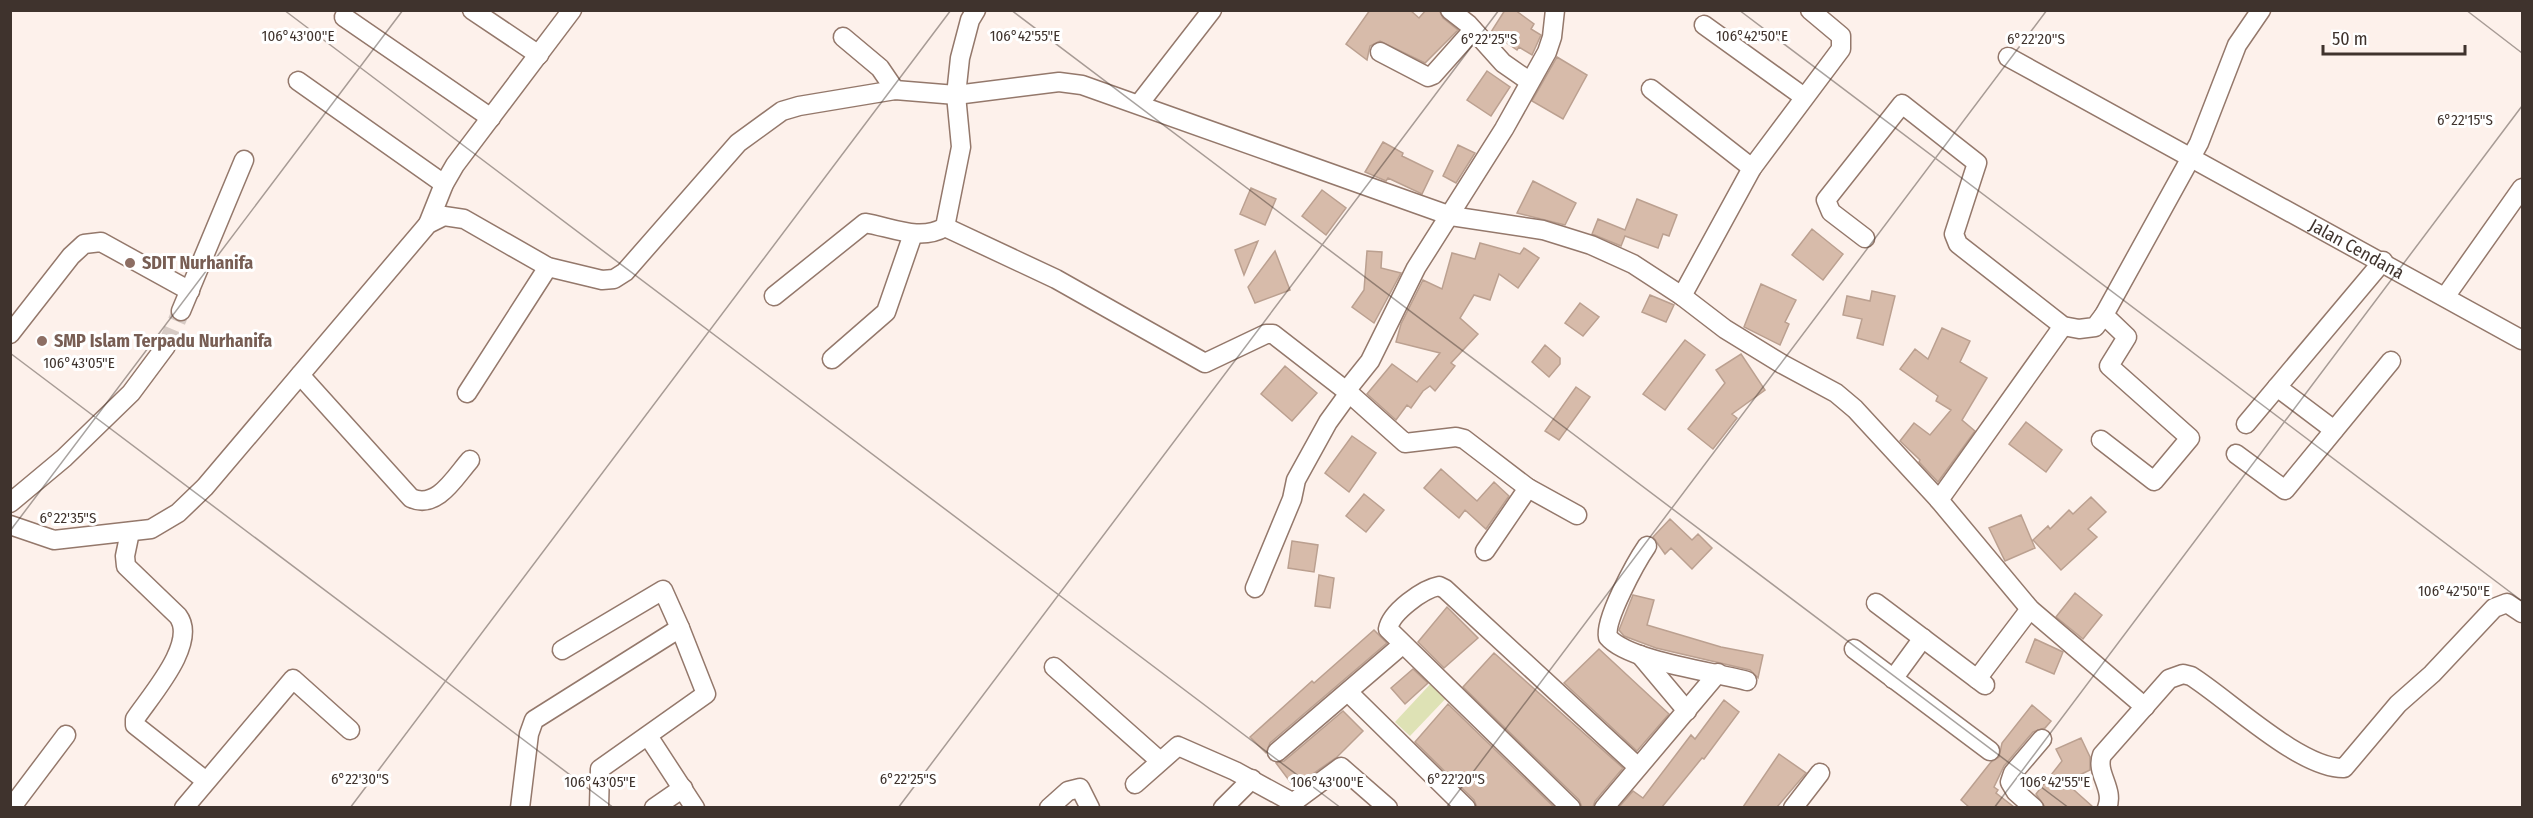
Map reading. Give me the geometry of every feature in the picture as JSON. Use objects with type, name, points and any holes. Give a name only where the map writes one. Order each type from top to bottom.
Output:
[{"type":"street","points":[[472,10],[539,55]]},
{"type":"street","points":[[10,525],[54,540],[151,529],[178,513],[205,487],[428,224],[444,184],[572,10]]},
{"type":"street","points":[[774,296],[866,223],[913,234],[938,231],[945,226],[961,147],[956,95],[960,58],[970,21],[976,10]]},
{"type":"street","points":[[1138,104],[1212,10]]},
{"type":"street","points":[[1450,10],[1473,30],[1493,54],[1529,81]]},
{"type":"street","points":[[1256,588],[1292,499],[1296,480],[1347,392],[1370,361],[1416,268],[1451,216],[1529,81],[1549,44],[1555,10]]},
{"type":"street","points":[[1682,296],[1752,168],[1841,49],[1843,41],[1836,29],[1810,10]]},
{"type":"street","points":[[1865,238],[1831,212],[1826,200],[1902,104],[1977,163],[1954,234],[1958,244],[2063,326],[2079,329],[2095,327],[2104,315],[2192,156],[2237,45],[2260,10]]},
{"type":"street","points":[[344,17],[491,118]]},
{"type":"street","points":[[1704,25],[1804,98]]},
{"type":"street","points":[[1380,52],[1419,75],[1428,77],[1433,75],[1473,30]]},
{"type":"street","points":[[843,37],[880,68],[895,90]]},
{"type":"street","name":"Jalan Cendana","points":[[2008,57],[2192,156],[2523,340]]},
{"type":"street","points":[[298,81],[444,184]]},
{"type":"street","points":[[428,224],[444,216],[464,219],[548,267],[602,280],[614,279],[625,272],[738,143],[767,120],[799,106],[895,90],[956,95],[1059,82],[1082,85],[1451,216],[1543,230],[1591,245],[1634,264],[1682,296],[1725,330],[1836,393],[1855,409],[1939,500],[2030,609],[2145,707]]},
{"type":"street","points":[[1652,89],[1752,168]]},
{"type":"street","points":[[181,311],[244,160]]},
{"type":"street","points":[[2445,297],[2523,188]]},
{"type":"street","points":[[945,226],[1056,279],[1200,361],[1211,362],[1266,334],[1273,334],[1347,392],[1406,443],[1456,437],[1464,439],[1528,488],[1577,515]]},
{"type":"street","points":[[832,359],[886,312],[913,234]]},
{"type":"street","points":[[10,334],[71,256],[84,244],[101,242],[190,291]]},
{"type":"street","points":[[2246,424],[2383,261]]},
{"type":"street","points":[[467,393],[548,267]]},
{"type":"street","points":[[2101,441],[2154,481],[2190,438],[2109,366],[2127,337],[2104,315]]},
{"type":"street","points":[[1939,500],[2063,326]]},
{"type":"street","points":[[10,503],[64,458],[132,393],[166,346]]},
{"type":"street","points":[[2236,454],[2285,490],[2391,361]]},
{"type":"street","points":[[300,375],[411,498],[420,502],[428,502],[441,494],[470,460]]},
{"type":"street","points":[[2277,387],[2334,430]]},
{"type":"street","points":[[1485,551],[1528,488]]},
{"type":"street","points":[[130,532],[125,556],[126,566],[178,616],[184,624],[185,632],[174,661],[135,719],[135,725],[206,781]]},
{"type":"street","points":[[1647,546],[1635,567],[1607,632],[1613,643],[1640,656],[1747,681]]},
{"type":"street","points":[[1571,807],[1388,629],[1389,622],[1431,587],[1439,586],[1638,768]]},
{"type":"street","points":[[562,650],[663,590],[706,694],[600,769],[599,807]]},
{"type":"street","points":[[1876,603],[1981,682],[2030,609]]},
{"type":"street","points":[[2107,807],[2110,795],[2100,761],[2102,755],[2169,679],[2183,674],[2191,676],[2284,743],[2314,760],[2334,768],[2344,768],[2398,704],[2433,674],[2494,608],[2507,603],[2523,613]]},
{"type":"street","points":[[520,807],[529,734],[534,720],[680,628]]},
{"type":"street","points":[[1893,678],[1923,639]]},
{"type":"street","points":[[1277,752],[1402,645]]},
{"type":"street","points":[[1854,649],[1990,751]]},
{"type":"street","points":[[1640,656],[1687,711]]},
{"type":"street","points":[[1054,667],[1160,761]]},
{"type":"street","points":[[1604,807],[1718,673]]},
{"type":"street","points":[[184,807],[293,679],[350,730]]},
{"type":"street","points":[[1348,692],[1466,807]]},
{"type":"street","points":[[11,807],[66,735]]},
{"type":"street","points":[[648,736],[695,807]]},
{"type":"street","points":[[2034,807],[2016,792],[2010,782],[2013,773],[2042,739]]},
{"type":"street","points":[[1135,784],[1178,746],[1252,779],[1286,800],[1295,801],[1341,767],[1387,807]]},
{"type":"street","points":[[1793,807],[1820,772]]},
{"type":"street","points":[[1223,807],[1252,779]]},
{"type":"street","points":[[654,807],[683,788]]},
{"type":"street","points":[[1049,807],[1068,791],[1080,788],[1090,807]]},
{"type":"green space","points":[[1435,679],[1450,694],[1410,736],[1395,722]]},
{"type":"building","points":[[1370,10],[1410,10],[1419,18],[1426,10],[1439,10],[1443,18],[1458,30],[1425,63],[1380,41],[1370,46],[1367,60],[1346,44]]},
{"type":"building","points":[[1505,10],[1515,10],[1534,24],[1531,29],[1541,35],[1532,55],[1519,47],[1517,50],[1491,32]]},
{"type":"building","points":[[1557,57],[1587,75],[1563,119],[1532,101]]},
{"type":"building","points":[[1487,71],[1510,87],[1491,116],[1467,100]]},
{"type":"building","points":[[1383,142],[1403,153],[1402,156],[1433,171],[1422,194],[1388,178],[1386,181],[1365,172]]},
{"type":"building","points":[[1458,145],[1475,153],[1456,183],[1443,176]]},
{"type":"building","points":[[1533,181],[1576,203],[1565,225],[1517,213]]},
{"type":"building","points":[[1251,188],[1276,199],[1265,225],[1240,214]]},
{"type":"building","points":[[1322,190],[1346,208],[1326,235],[1302,216]]},
{"type":"building","points":[[1637,199],[1677,215],[1669,236],[1663,234],[1658,248],[1625,236],[1621,246],[1592,234],[1598,219],[1625,230]]},
{"type":"building","points":[[1812,229],[1843,254],[1823,280],[1792,255]]},
{"type":"building","points":[[1258,241],[1244,275],[1235,250]]},
{"type":"building","points":[[1480,243],[1520,254],[1524,248],[1539,258],[1518,288],[1499,274],[1490,300],[1474,295],[1460,318],[1478,334],[1451,363],[1455,366],[1435,391],[1430,386],[1423,391],[1411,408],[1407,405],[1396,420],[1367,394],[1392,364],[1417,382],[1440,353],[1396,342],[1401,324],[1423,280],[1442,289],[1452,253],[1475,259]]},
{"type":"building","points":[[1275,251],[1290,290],[1255,303],[1248,287]]},
{"type":"building","points":[[1367,251],[1382,252],[1381,268],[1401,273],[1374,323],[1352,307],[1364,290]]},
{"type":"building","points":[[1761,284],[1796,300],[1785,322],[1789,324],[1780,345],[1744,327]]},
{"type":"building","points":[[1872,291],[1895,296],[1883,345],[1857,338],[1862,319],[1843,315],[1847,296],[1870,301]]},
{"type":"building","points":[[1650,295],[1674,305],[1666,322],[1642,312]]},
{"type":"building","points":[[1580,303],[1599,317],[1583,336],[1565,323]]},
{"type":"building","points":[[1942,328],[1970,341],[1960,362],[1987,378],[1962,420],[1975,431],[1938,482],[1900,441],[1914,423],[1930,435],[1951,410],[1936,401],[1938,396],[1900,369],[1915,349],[1928,359]]},
{"type":"building","points":[[1685,340],[1705,355],[1665,410],[1643,394]]},
{"type":"building","points":[[1545,345],[1560,358],[1560,364],[1549,377],[1532,362]]},
{"type":"building","points":[[1741,354],[1765,390],[1732,414],[1737,418],[1713,449],[1688,429],[1725,383],[1716,370]]},
{"type":"building","points":[[1285,366],[1317,393],[1292,421],[1261,394]]},
{"type":"building","points":[[1576,387],[1590,397],[1559,440],[1545,431]]},
{"type":"building","points":[[2026,422],[2062,450],[2046,472],[2009,444]]},
{"type":"building","points":[[1352,436],[1376,453],[1349,492],[1325,473]]},
{"type":"building","points":[[1441,469],[1477,501],[1494,482],[1509,496],[1486,529],[1465,510],[1459,518],[1424,488]]},
{"type":"building","points":[[1364,494],[1384,510],[1366,532],[1346,516]]},
{"type":"building","points":[[2091,497],[2106,512],[2088,529],[2097,537],[2061,570],[2033,540],[2048,526],[2050,529],[2069,510],[2073,514]]},
{"type":"building","points":[[2021,515],[2035,548],[2005,561],[1989,528]]},
{"type":"building","points":[[1670,519],[1692,540],[1698,534],[1712,548],[1692,569],[1671,548],[1665,554],[1653,537]]},
{"type":"building","points":[[1292,541],[1318,545],[1314,572],[1288,568]]},
{"type":"building","points":[[1319,575],[1334,578],[1330,608],[1315,606]]},
{"type":"building","points":[[2075,593],[2102,615],[2083,639],[2056,617]]},
{"type":"building","points":[[1633,595],[1654,600],[1647,625],[1721,647],[1763,655],[1758,678],[1750,670],[1656,648],[1624,636],[1619,630]]},
{"type":"building","points":[[1447,607],[1478,638],[1444,668],[1418,642]]},
{"type":"building","points":[[1374,630],[1387,643],[1270,743],[1266,753],[1250,737],[1312,681],[1314,683]]},
{"type":"building","points":[[2035,639],[2063,652],[2054,674],[2026,662]]},
{"type":"building","points":[[1599,649],[1669,714],[1637,751],[1564,683]]},
{"type":"building","points":[[1494,653],[1623,768],[1595,801],[1593,807],[1582,807],[1579,800],[1463,687]]},
{"type":"building","points":[[1413,669],[1428,683],[1405,704],[1391,688]]},
{"type":"building","points":[[1724,700],[1739,712],[1704,759],[1702,758],[1662,807],[1619,807],[1633,791],[1643,798],[1691,735],[1695,739]]},
{"type":"building","points":[[1448,704],[1554,807],[1477,807],[1474,800],[1415,742]]},
{"type":"building","points":[[2032,705],[2051,721],[2045,728],[2033,732],[2004,766],[1994,787],[1998,790],[1996,793],[2014,807],[1969,807],[1961,800],[1991,762],[1999,757],[2002,743]]},
{"type":"building","points":[[1343,711],[1363,731],[1337,757],[1294,787],[1276,763],[1284,761]]},
{"type":"building","points":[[2081,738],[2090,757],[2090,770],[2065,782],[2093,807],[2045,807],[2036,794],[2062,761],[2056,749]]},
{"type":"building","points":[[1779,754],[1806,773],[1777,807],[1743,807]]},
{"type":"tunnel","points":[[166,346],[181,311]]},
{"type":"place","name":"SDIT Nurhanifa","points":[[130,263]]},
{"type":"place","name":"SMP Islam Terpadu Nurhanifa","points":[[42,341]]}]
